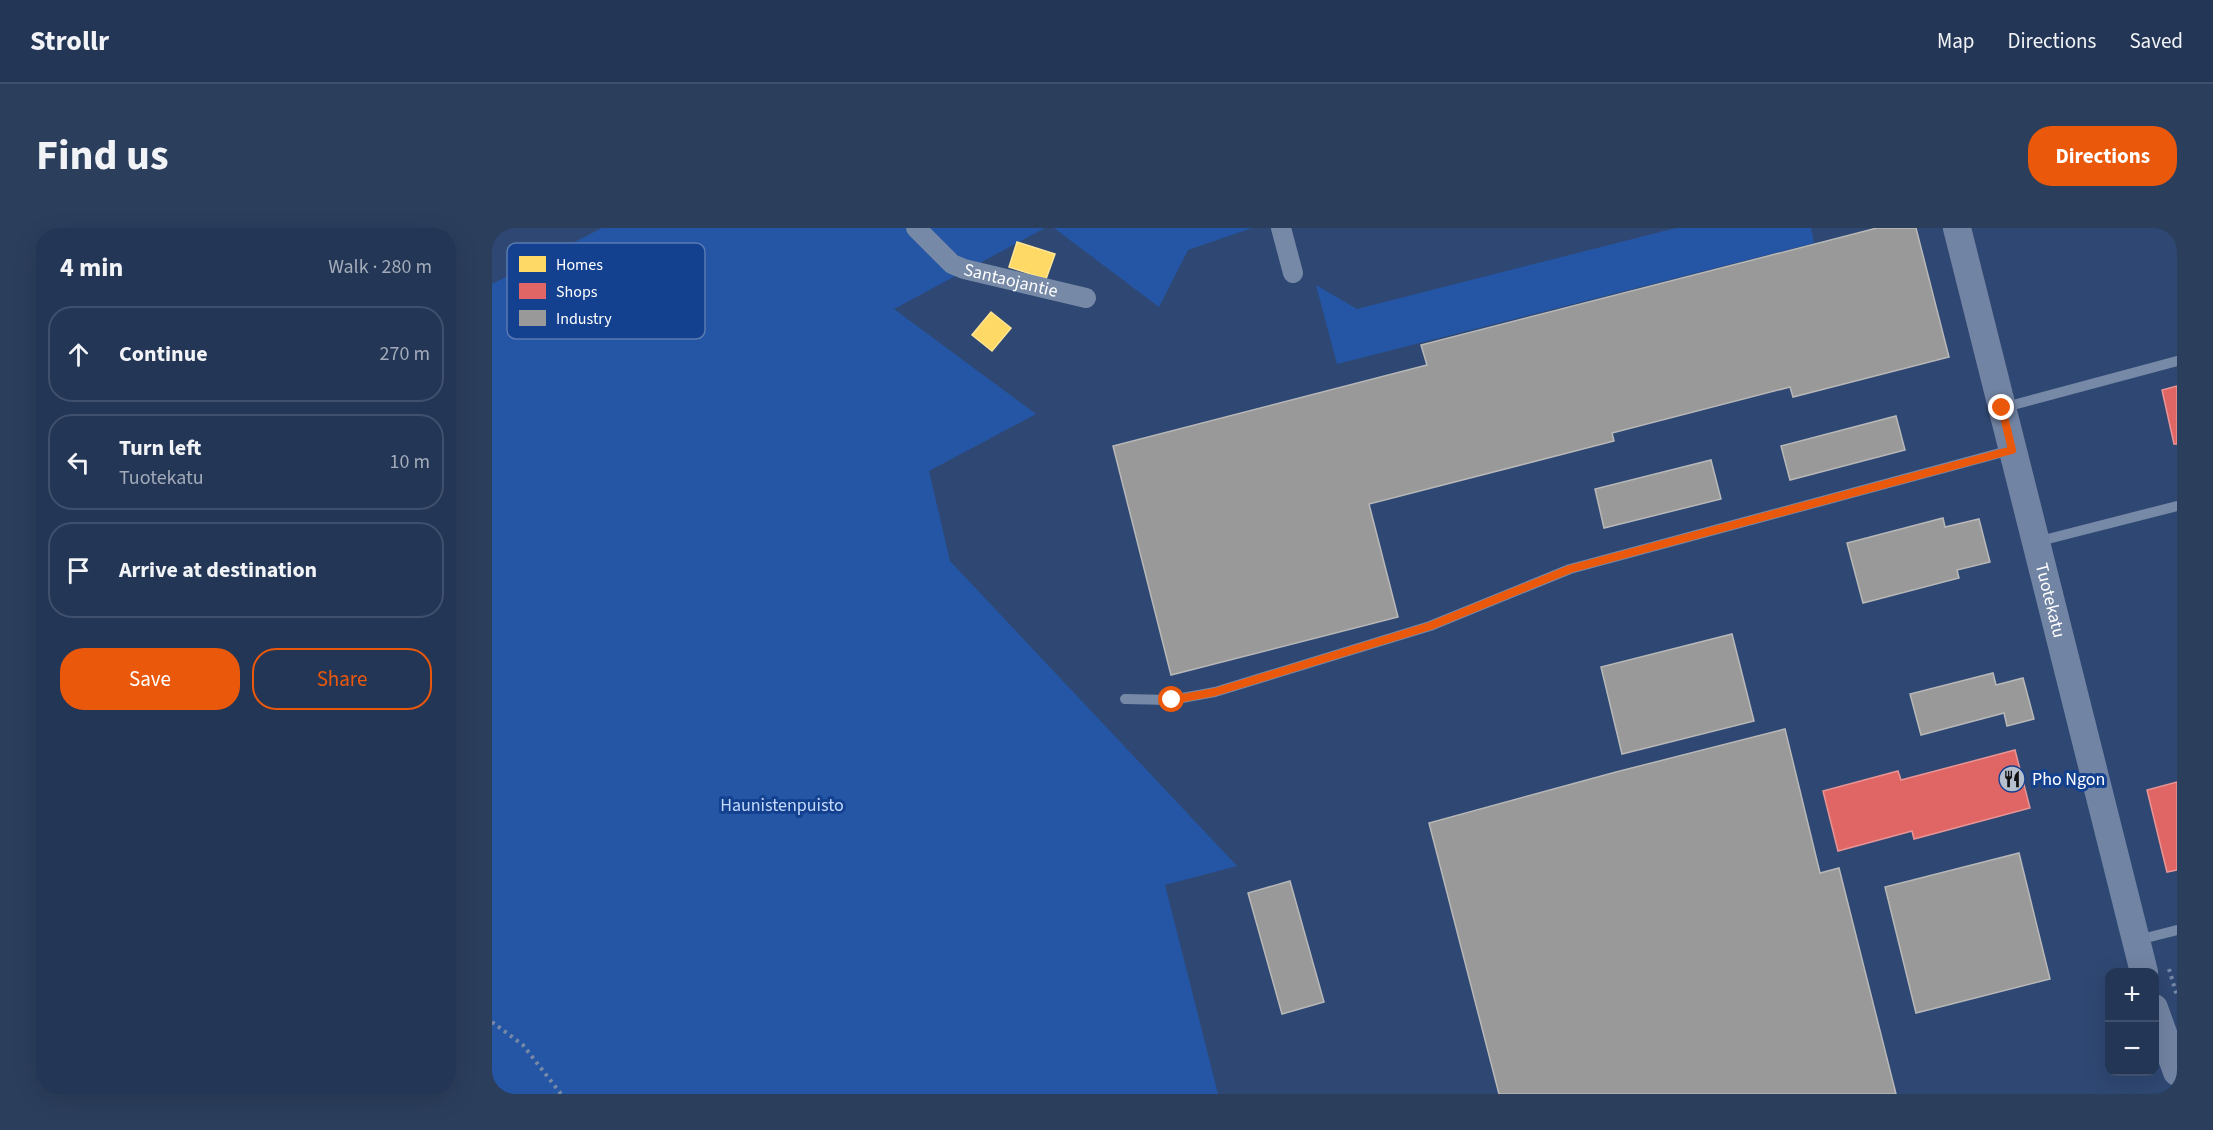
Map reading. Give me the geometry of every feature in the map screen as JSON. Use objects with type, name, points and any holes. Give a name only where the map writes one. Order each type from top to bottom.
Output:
[{"type":"street","name":"Santaojantie","points":[[916,228],[952,264],[964,269],[1086,298]]},
{"type":"street","points":[[1281,228],[1293,273]]},
{"type":"street","name":"Tuotekatu","points":[[1957,228],[2134,941],[2143,968]]},
{"type":"street","points":[[2159,1022],[2177,1072]]},
{"type":"lane","points":[[2002,408],[2177,361]]},
{"type":"lane","points":[[1125,699],[1172,700],[1215,692],[1430,626],[1570,569],[2012,450]]},
{"type":"lane","points":[[2036,542],[2177,506]]},
{"type":"lane","points":[[2134,941],[2177,930]]},
{"type":"path","points":[[492,1022],[523,1045],[561,1094]]},
{"type":"green space","name":"Haunistenpuisto","points":[[602,228],[1045,228],[894,309],[1036,414],[929,471],[950,561],[1237,866],[1165,885],[1218,1094],[492,1094],[492,284],[507,276],[507,339],[705,339],[705,243],[573,243]]},
{"type":"green space","points":[[1054,228],[1252,228],[1188,250],[1159,307]]},
{"type":"green space","points":[[1676,228],[1811,228],[1814,243],[1337,364],[1316,285],[1357,309]]},
{"type":"building: Homes","points":[[1017,242],[1055,254],[1046,279],[1009,267]]},
{"type":"building: Homes","points":[[991,312],[1011,328],[992,351],[972,335]]},
{"type":"building: Shops","points":[[2177,386],[2177,444],[2174,444],[2162,390]]},
{"type":"building: Shops","points":[[2015,750],[2030,808],[1914,839],[1912,831],[1838,851],[1823,791],[1898,771],[1901,780]]},
{"type":"building: Shops","points":[[2177,782],[2177,870],[2167,872],[2147,790]]},
{"type":"building: Industry","points":[[1877,228],[1916,228],[1949,357],[1793,397],[1790,387],[1612,433],[1614,441],[1369,504],[1398,617],[1171,675],[1113,446],[1427,365],[1421,345]]},
{"type":"building: Industry","points":[[1896,416],[1905,450],[1790,480],[1781,446]]},
{"type":"building: Industry","points":[[1711,460],[1721,499],[1604,528],[1595,489]]},
{"type":"building: Industry","points":[[1943,518],[1945,527],[1979,519],[1990,562],[1957,570],[1959,578],[1863,603],[1847,543]]},
{"type":"building: Industry","points":[[1732,634],[1754,721],[1622,754],[1601,667]]},
{"type":"building: Industry","points":[[1993,673],[1996,685],[2023,678],[2034,719],[2007,726],[2004,713],[1921,735],[1910,694]]},
{"type":"building: Industry","points":[[1785,729],[1820,873],[1839,868],[1896,1094],[1499,1094],[1429,823]]},
{"type":"building: Industry","points":[[2019,853],[2050,979],[1916,1013],[1885,887]]},
{"type":"building: Industry","points":[[1290,881],[1324,1002],[1282,1014],[1248,893]]},
{"type":"place","name":"Pho Ngon","points":[[2012,779]]},
{"type":"route","points":[[1172,700],[1215,692],[1430,626],[1570,569],[2012,450],[2002,408]]}]
